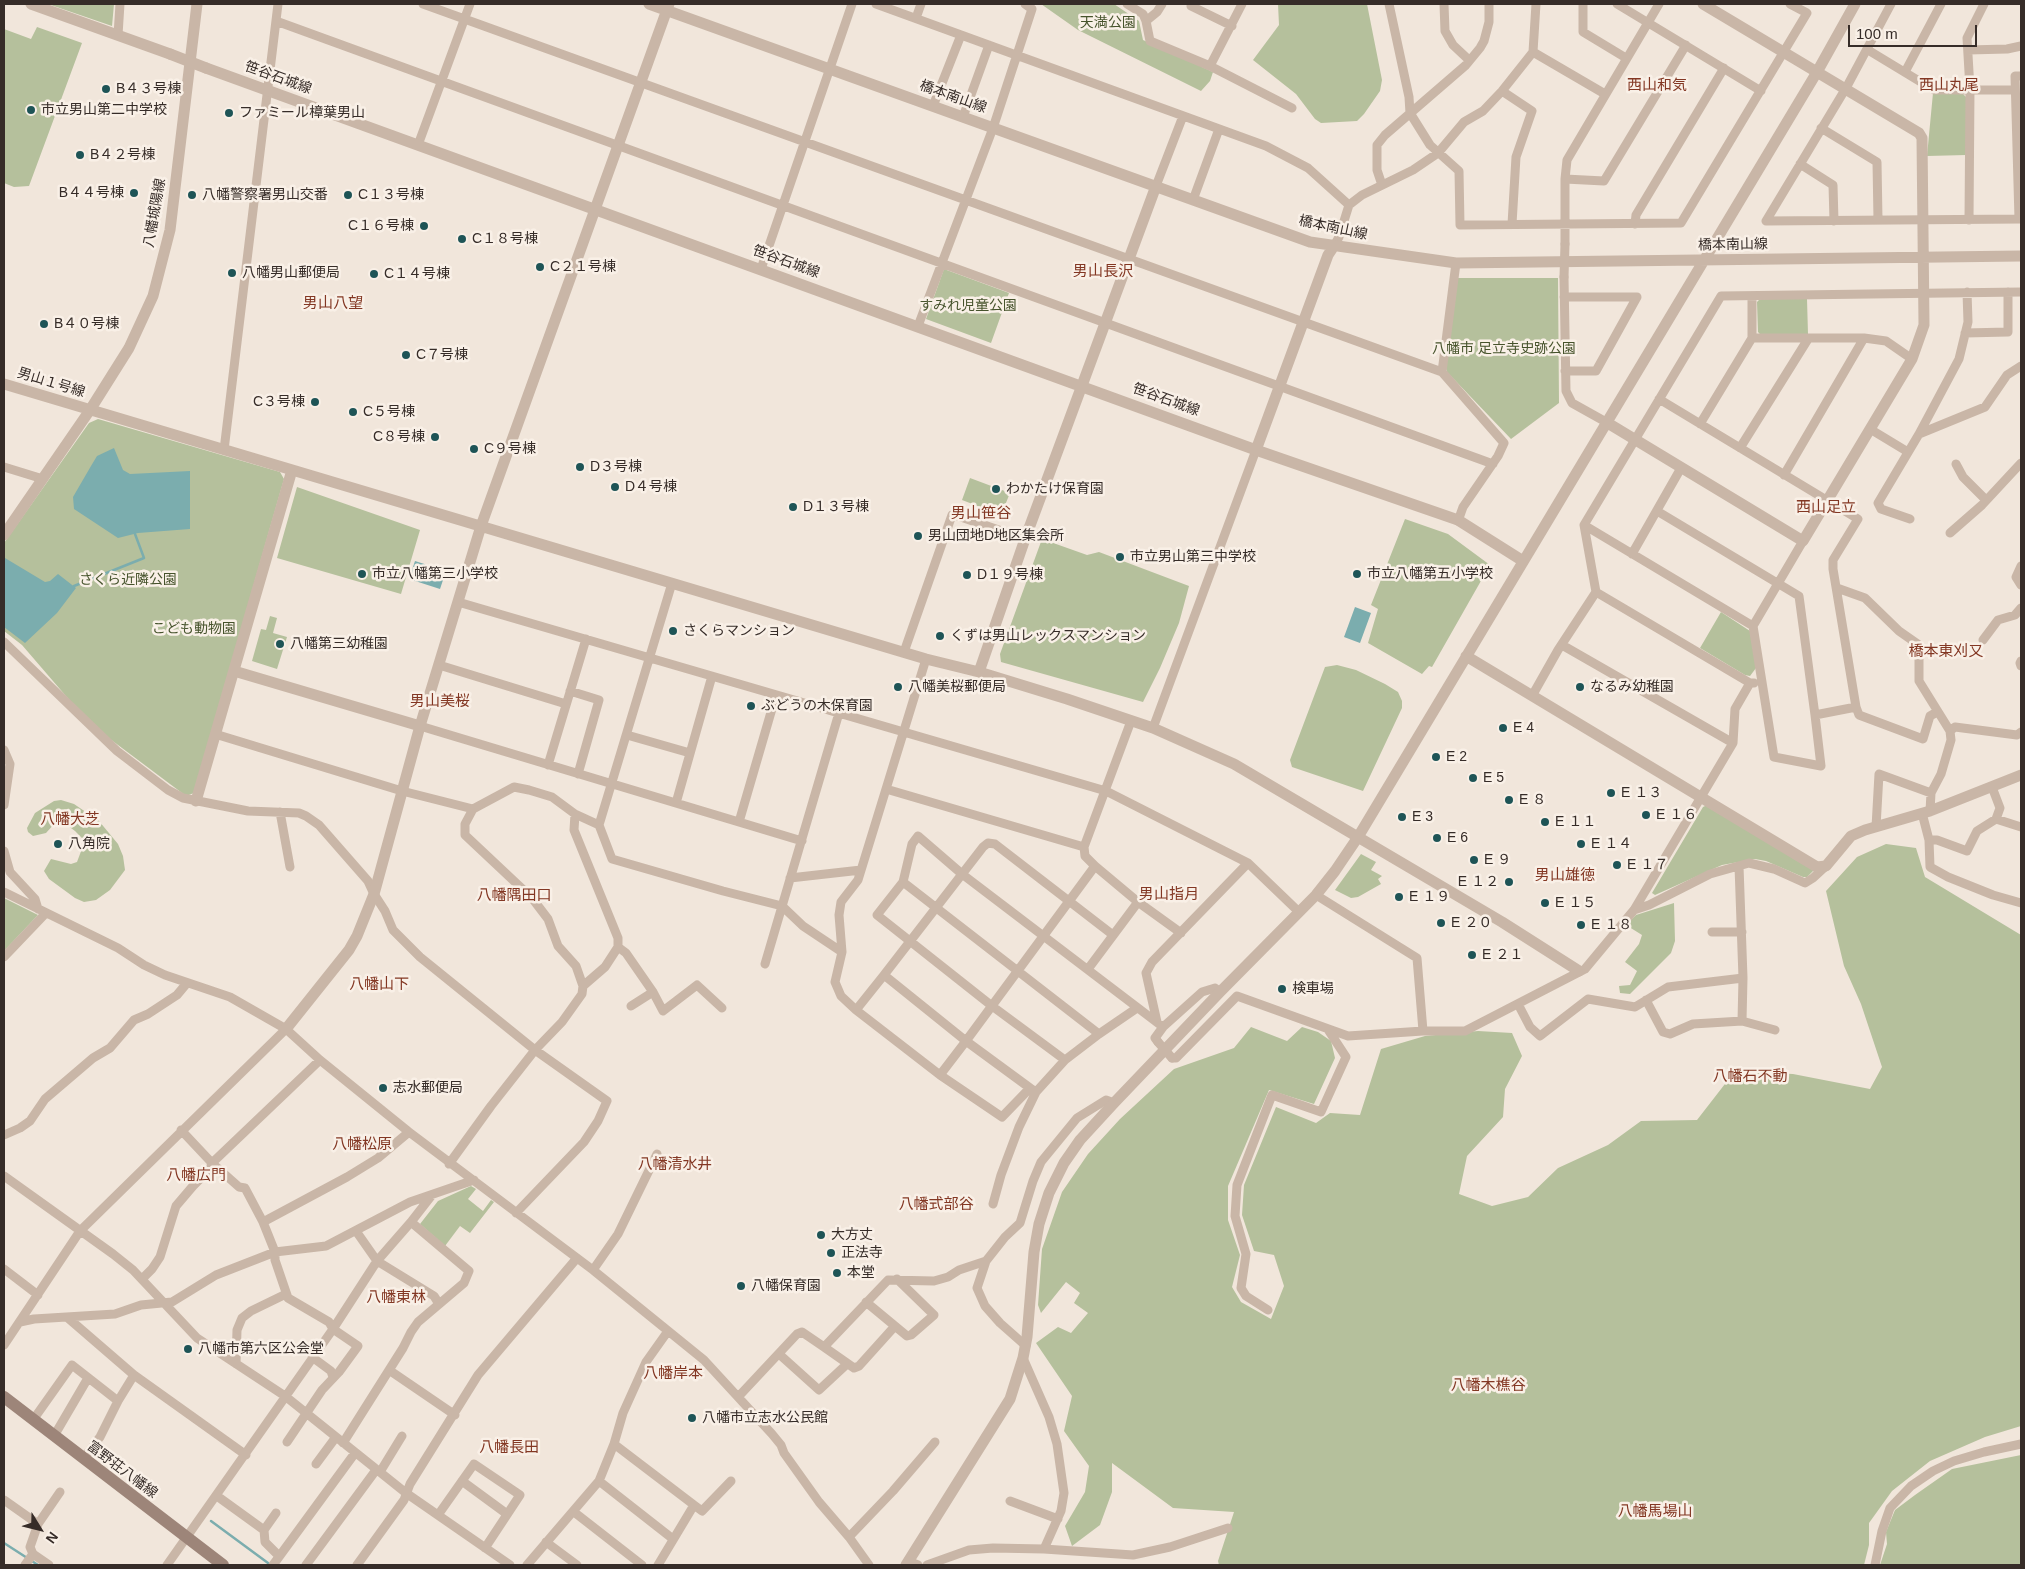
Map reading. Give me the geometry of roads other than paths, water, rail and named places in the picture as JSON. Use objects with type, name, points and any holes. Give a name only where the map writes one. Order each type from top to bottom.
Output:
[{"type":"main road","name":"富野荘八幡線","points":[[4,1397],[223,1565]]},
{"type":"street","name":"笹谷石城線","points":[[31,4],[1256,450],[1458,521],[1523,561]]},
{"type":"street","points":[[118,35],[120,4]]},
{"type":"street","name":"八幡城陽線","points":[[4,535],[90,410],[129,348],[153,296],[170,230],[197,4]]},
{"type":"street","points":[[224,450],[278,4]]},
{"type":"street","points":[[423,4],[1442,372],[1504,443],[1458,521]]},
{"type":"street","points":[[418,145],[470,4]]},
{"type":"street","name":"橋本南山線","points":[[649,4],[668,7],[829,69],[1310,242],[1456,263],[2021,256]]},
{"type":"street","points":[[761,269],[852,4]]},
{"type":"street","points":[[876,4],[1266,146],[1308,168],[1349,205]]},
{"type":"street","points":[[916,18],[921,4]]},
{"type":"street","points":[[918,326],[993,128],[1032,9],[1025,4]]},
{"type":"street","points":[[1127,4],[1143,14],[1150,42],[1210,66],[1292,108]]},
{"type":"street","points":[[1146,21],[1157,12],[1162,4]]},
{"type":"street","points":[[1192,4],[1191,6],[1232,26]]},
{"type":"street","points":[[1210,66],[1242,4]]},
{"type":"street","points":[[1389,4],[1409,97],[1410,113],[1430,145],[1459,171],[1460,225],[1681,223],[1812,4]]},
{"type":"street","points":[[1444,4],[1445,31],[1453,46],[1469,60]]},
{"type":"street","points":[[1382,185],[1377,170],[1377,145],[1385,135],[1469,60],[1484,41],[1489,22],[1489,4]]},
{"type":"street","points":[[1153,728],[1328,255],[1339,238],[1349,205],[1382,185],[1413,170],[1438,153],[1464,122],[1483,110],[1502,91],[1533,52],[1536,4]]},
{"type":"street","points":[[1583,4],[1583,32],[1626,58]]},
{"type":"street","points":[[1617,4],[1761,91]]},
{"type":"street","points":[[1658,4],[1567,160],[1564,277],[1566,391],[1572,403],[1803,541]]},
{"type":"street","points":[[1657,511],[1778,584],[1799,596],[1821,766],[1774,757],[1753,626],[1778,584],[1803,541],[1912,358],[1924,325],[1922,138],[1919,133],[1846,88],[1704,4]]},
{"type":"street","points":[[1790,4],[1807,13]]},
{"type":"street","points":[[910,1564],[1010,1399],[1026,1346],[1034,1252],[1039,1224],[1049,1193],[1064,1163],[1080,1140],[1114,1103],[1316,894],[1358,837],[1817,72],[1855,4]]},
{"type":"street","points":[[1891,4],[1868,50],[1766,222],[2020,219],[2015,76],[2021,76]]},
{"type":"street","points":[[1905,72],[1941,4]]},
{"type":"street","points":[[1969,220],[1970,89],[1967,38],[1984,4]]},
{"type":"street","points":[[4,1345],[80,1231],[286,1029],[349,950],[357,936],[374,894],[420,726],[481,526],[668,7]]},
{"type":"street","points":[[276,21],[1493,464]]},
{"type":"street","points":[[933,106],[961,35]]},
{"type":"street","points":[[963,117],[989,45]]},
{"type":"street","points":[[1565,180],[1604,181],[1686,46]]},
{"type":"street","points":[[1968,50],[2007,49],[2021,46]]},
{"type":"street","points":[[1868,50],[1934,90],[2015,90]]},
{"type":"street","points":[[1533,52],[1604,94]]},
{"type":"street","points":[[1635,224],[1636,215],[1724,68]]},
{"type":"street","points":[[1502,91],[1532,111],[1516,157],[1512,224]]},
{"type":"street","points":[[979,672],[1026,539],[1183,116]]},
{"type":"street","points":[[1821,128],[1877,162],[1878,220]]},
{"type":"street","points":[[1193,200],[1219,129]]},
{"type":"street","points":[[1800,164],[1833,185],[1834,221]]},
{"type":"street","points":[[1442,372],[1456,263]]},
{"type":"street","points":[[1910,519],[1881,509],[1878,503],[1959,359],[1968,322],[1968,292]]},
{"type":"street","points":[[1966,333],[2008,332],[2008,292]]},
{"type":"street","points":[[1532,696],[1596,592],[1584,525],[1721,296],[2021,292]]},
{"type":"street","points":[[1700,424],[1752,338],[1752,296]]},
{"type":"street","points":[[1564,297],[1637,297],[1596,371],[1565,371]]},
{"type":"street","points":[[1752,338],[1864,338],[1886,341],[1912,358]]},
{"type":"street","points":[[1784,475],[1864,338]]},
{"type":"street","points":[[1740,448],[1808,339]]},
{"type":"street","points":[[1918,434],[1985,407],[2007,375],[2021,366]]},
{"type":"street","name":"男山１号線","points":[[4,384],[926,660],[979,672],[1153,728],[1234,764],[1502,922],[1580,971]]},
{"type":"street","points":[[1659,399],[1858,519],[1834,560],[1836,588],[1856,707],[1859,715],[1923,739],[1930,716],[1937,712]]},
{"type":"street","points":[[1870,429],[1908,452]]},
{"type":"street","points":[[1956,464],[1963,477],[1986,500]]},
{"type":"street","points":[[1950,533],[2021,464]]},
{"type":"street","points":[[4,467],[43,479]]},
{"type":"street","points":[[1632,554],[1682,468]]},
{"type":"street","points":[[196,801],[292,470]]},
{"type":"street","points":[[904,652],[952,515],[956,514],[1026,539]]},
{"type":"street","points":[[1584,525],[1753,626]]},
{"type":"street","points":[[2021,566],[2016,578],[2021,585]]},
{"type":"street","points":[[672,583],[599,825],[612,859],[782,906],[803,926],[842,952]]},
{"type":"street","points":[[1836,588],[1865,598],[1899,630],[1919,644],[1919,681],[1950,731],[1950,748],[1941,774],[1931,793],[1926,812],[1930,867],[1948,877],[1993,895],[2021,903]]},
{"type":"street","points":[[1596,592],[1750,683],[1762,682]]},
{"type":"street","points":[[458,602],[1106,791],[1248,863],[1299,912]]},
{"type":"street","points":[[1983,640],[1998,620],[2015,615],[2021,608]]},
{"type":"street","points":[[548,765],[586,639]]},
{"type":"street","points":[[4,642],[117,751],[168,790],[183,798],[248,811],[299,813],[318,824],[368,881],[385,911],[393,930],[420,957],[535,1050],[607,1101],[598,1121],[584,1142],[516,1213]]},
{"type":"street","points":[[1562,645],[1733,744]]},
{"type":"street","points":[[1466,656],[1817,867],[1826,866]]},
{"type":"street","points":[[926,660],[858,880],[841,902],[839,915],[842,952],[835,982],[841,996],[856,1010],[940,1075],[1002,1117],[1065,1060],[1138,1008]]},
{"type":"street","points":[[2021,661],[2021,666]]},
{"type":"street","points":[[439,665],[566,704]]},
{"type":"street","points":[[234,671],[802,841]]},
{"type":"street","points":[[676,803],[712,676]]},
{"type":"street","points":[[1220,992],[1215,988],[1202,992],[1160,1025],[1155,1038],[1172,1058],[1176,1058],[1237,996],[1329,1031],[1348,1036],[1424,1031],[1465,1031],[1585,969],[1634,910],[1733,744],[1735,709],[1750,683]]},
{"type":"street","points":[[570,691],[599,700],[578,774]]},
{"type":"street","points":[[739,822],[776,695]]},
{"type":"street","points":[[1815,716],[1856,707]]},
{"type":"street","points":[[765,964],[839,713]]},
{"type":"street","points":[[1131,721],[1084,847],[1085,856],[1138,902],[1181,933]]},
{"type":"street","points":[[1950,731],[1955,727],[2017,734],[2021,732]]},
{"type":"street","points":[[215,734],[402,791],[473,809]]},
{"type":"street","points":[[627,736],[690,753]]},
{"type":"street","points":[[4,750],[10,764],[4,805]]},
{"type":"street","points":[[1876,827],[1878,774],[1931,793]]},
{"type":"street","points":[[1634,910],[1649,905],[1710,874],[1749,863],[1774,869],[1805,883],[1814,878],[1826,866],[1851,836],[1926,812],[2021,775]]},
{"type":"street","points":[[1929,840],[1937,840],[1968,851],[1977,832],[1996,819],[2000,808],[1992,786]]},
{"type":"street","points":[[449,1164],[490,1106],[535,1050],[567,1015],[582,994],[583,986],[576,966],[558,946],[548,919],[532,898],[465,835],[465,824],[473,809],[514,788],[552,798],[575,814],[599,825]]},
{"type":"street","points":[[886,789],[1084,847]]},
{"type":"street","points":[[280,812],[290,867]]},
{"type":"street","points":[[575,814],[574,830],[618,938],[618,948],[605,967],[583,986]]},
{"type":"street","points":[[1996,819],[2021,827]]},
{"type":"street","points":[[1065,1060],[992,1006],[877,915],[903,882],[912,844],[918,836],[962,874],[1160,1025]]},
{"type":"street","points":[[856,1010],[983,846],[988,843],[995,844],[1113,935]]},
{"type":"street","points":[[4,851],[10,872],[35,899],[42,911]]},
{"type":"street","points":[[1160,1025],[1146,973],[1152,962],[1248,863]]},
{"type":"street","points":[[940,1075],[1095,866]]},
{"type":"street","points":[[1739,866],[1743,978],[1742,1021]]},
{"type":"street","points":[[790,878],[861,870]]},
{"type":"street","points":[[903,882],[1099,1034]]},
{"type":"street","points":[[4,892],[118,948],[144,965],[230,997],[286,1029],[320,1060],[449,1164],[474,1180],[593,1270],[704,1360],[739,1396],[781,1445],[784,1453],[819,1502],[849,1537],[869,1565]]},
{"type":"street","points":[[1316,894],[1417,958],[1424,1031]]},
{"type":"street","points":[[1088,969],[1138,902]]},
{"type":"street","points":[[4,957],[42,911]]},
{"type":"street","points":[[1712,932],[1742,932]]},
{"type":"street","points":[[618,948],[626,953],[653,992],[662,1011],[697,984],[722,1008]]},
{"type":"street","points":[[884,975],[1033,1090]]},
{"type":"street","points":[[1518,1004],[1530,1027],[1540,1036],[1588,999],[1635,1007],[1668,987],[1743,978]]},
{"type":"street","points":[[4,1135],[30,1121],[45,1099],[93,1058],[110,1048],[134,1020],[148,1014],[177,995],[187,982]]},
{"type":"street","points":[[630,1006],[653,992]]},
{"type":"street","points":[[1646,1000],[1663,1032],[1670,1034],[1693,1024],[1742,1021],[1775,1030]]},
{"type":"street","points":[[1268,1310],[1246,1296],[1242,1288],[1246,1254],[1235,1216],[1236,1185],[1272,1095],[1321,1112],[1346,1056],[1329,1031]]},
{"type":"street","points":[[142,1279],[160,1257],[176,1206],[210,1169],[212,1164],[320,1060]]},
{"type":"street","points":[[993,1204],[1018,1127],[1033,1090]]},
{"type":"street","points":[[1026,1346],[1000,1323],[985,1306],[977,1288],[986,1261],[1020,1223],[1041,1162],[1077,1118],[1106,1100],[1114,1103]]},
{"type":"street","points":[[181,1130],[212,1164],[239,1188],[244,1188],[263,1222],[275,1252],[275,1260],[288,1298],[329,1322],[333,1329],[358,1346],[307,1412],[287,1442]]},
{"type":"street","points":[[263,1222],[347,1177],[378,1158],[409,1132]]},
{"type":"street","points":[[593,1270],[618,1234],[657,1154]]},
{"type":"street","points":[[4,1176],[114,1254],[142,1279],[163,1304],[197,1338],[285,1396],[406,1493],[510,1565]]},
{"type":"street","points":[[20,1322],[34,1319],[115,1314],[140,1305],[172,1302],[216,1275],[275,1252],[326,1246],[410,1202],[474,1180]]},
{"type":"street","points":[[167,1565],[246,1455],[333,1329],[377,1261],[432,1195]]},
{"type":"street","points":[[316,1464],[340,1440],[390,1370],[418,1322],[464,1283],[469,1270],[411,1222]]},
{"type":"street","points":[[356,1231],[377,1261],[434,1296],[439,1304]]},
{"type":"street","points":[[357,1565],[404,1500],[406,1493],[478,1375],[577,1258]]},
{"type":"street","points":[[824,1347],[888,1280],[934,1281],[986,1261]]},
{"type":"street","points":[[4,1269],[38,1295]]},
{"type":"street","points":[[866,1302],[907,1336],[911,1335],[934,1315],[897,1279]]},
{"type":"street","points":[[236,1364],[237,1330],[242,1318],[251,1311],[286,1294]]},
{"type":"street","points":[[68,1318],[134,1375],[246,1455]]},
{"type":"street","points":[[739,1396],[797,1334],[802,1332],[854,1368],[859,1366],[895,1326]]},
{"type":"street","points":[[527,1565],[599,1481],[614,1444],[623,1413],[646,1362],[668,1331]]},
{"type":"street","points":[[779,1354],[819,1390],[847,1364]]},
{"type":"street","points":[[312,1357],[331,1371],[333,1377]]},
{"type":"street","points":[[1023,1358],[1039,1390],[1057,1444],[1064,1492],[1058,1520],[1044,1549]]},
{"type":"street","points":[[34,1420],[72,1365],[118,1402]]},
{"type":"street","points":[[390,1370],[455,1415]]},
{"type":"street","points":[[83,1459],[100,1437],[134,1375]]},
{"type":"street","points":[[54,1436],[88,1378]]},
{"type":"street","points":[[306,1565],[378,1471],[402,1436]]},
{"type":"street","points":[[849,1537],[893,1492],[935,1442]]},
{"type":"street","points":[[614,1444],[702,1511],[731,1481]]},
{"type":"street","points":[[1875,1565],[1882,1531],[1890,1508],[1911,1486],[1933,1471],[1954,1461],[2021,1444]]},
{"type":"street","points":[[272,1565],[355,1453]]},
{"type":"street","points":[[438,1515],[474,1464],[520,1495],[485,1548]]},
{"type":"street","points":[[462,1481],[507,1514]]},
{"type":"street","points":[[599,1481],[673,1539]]},
{"type":"street","points":[[49,1565],[30,1559],[30,1547],[38,1524],[60,1492]]},
{"type":"street","points":[[217,1496],[264,1530]]},
{"type":"street","points":[[4,1500],[38,1524]]},
{"type":"street","points":[[1010,1501],[1058,1520]]},
{"type":"street","points":[[658,1565],[694,1505]]},
{"type":"street","points":[[276,1512],[264,1530],[265,1542],[279,1556]]},
{"type":"street","points":[[574,1512],[642,1565]]},
{"type":"street","points":[[927,1565],[969,1550],[993,1548],[1044,1549],[1133,1555],[1228,1528]]},
{"type":"street","points":[[546,1542],[577,1565]]},
{"type":"street","points":[[1133,1555],[1135,1565]]},
{"type":"water","points":[[114,448],[123,470],[130,474],[190,471],[190,529],[138,533],[118,538],[74,509],[73,497],[97,456]]},
{"type":"water","points":[[5,558],[45,582],[50,581],[58,574],[76,588],[57,613],[25,643],[4,627]]},
{"type":"water","points":[[415,561],[446,571],[440,589],[409,579]]},
{"type":"water","points":[[1355,607],[1371,613],[1360,643],[1344,637]]},
{"type":"waterway","points":[[74,586],[144,558],[135,534]]},
{"type":"waterway","points":[[211,1521],[268,1563]]},
{"type":"waterway","points":[[4,1543],[38,1565]]},
{"type":"place","name":"B４３号棟","points":[[106,89]]},
{"type":"place","name":"市立男山第二中学校","points":[[31,110]]},
{"type":"place","name":"ファミール樟葉男山","points":[[229,113]]},
{"type":"place","name":"B４２号棟","points":[[80,155]]},
{"type":"place","name":"B４４号棟","points":[[134,193]]},
{"type":"place","name":"八幡警察署男山交番","points":[[192,195]]},
{"type":"place","name":"C１３号棟","points":[[348,195]]},
{"type":"place","name":"C１６号棟","points":[[424,226]]},
{"type":"place","name":"C１８号棟","points":[[462,239]]},
{"type":"place","name":"C２１号棟","points":[[540,267]]},
{"type":"place","name":"八幡男山郵便局","points":[[232,273]]},
{"type":"place","name":"C１４号棟","points":[[374,274]]},
{"type":"place","name":"B４０号棟","points":[[44,324]]},
{"type":"place","name":"C７号棟","points":[[406,355]]},
{"type":"place","name":"C３号棟","points":[[315,402]]},
{"type":"place","name":"C５号棟","points":[[353,412]]},
{"type":"place","name":"C８号棟","points":[[435,437]]},
{"type":"place","name":"C９号棟","points":[[474,449]]},
{"type":"place","name":"D３号棟","points":[[580,467]]},
{"type":"place","name":"D４号棟","points":[[615,487]]},
{"type":"place","name":"わかたけ保育園","points":[[996,489]]},
{"type":"place","name":"D１３号棟","points":[[793,507]]},
{"type":"place","name":"男山団地D地区集会所","points":[[918,536]]},
{"type":"place","name":"市立男山第三中学校","points":[[1120,557]]},
{"type":"place","name":"市立八幡第三小学校","points":[[362,574]]},
{"type":"place","name":"市立八幡第五小学校","points":[[1357,574]]},
{"type":"place","name":"D１９号棟","points":[[967,575]]},
{"type":"place","name":"さくらマンション","points":[[673,631]]},
{"type":"place","name":"くずは男山レックスマンション","points":[[940,636]]},
{"type":"place","name":"八幡第三幼稚園","points":[[280,644]]},
{"type":"place","name":"八幡美桜郵便局","points":[[898,687]]},
{"type":"place","name":"なるみ幼稚園","points":[[1580,687]]},
{"type":"place","name":"ぶどうの木保育園","points":[[751,706]]},
{"type":"place","name":"E 4","points":[[1503,728]]},
{"type":"place","name":"E 2","points":[[1436,757]]},
{"type":"place","name":"E 5","points":[[1473,778]]},
{"type":"place","name":"E １３","points":[[1611,793]]},
{"type":"place","name":"E ８","points":[[1509,800]]},
{"type":"place","name":"E １６","points":[[1646,815]]},
{"type":"place","name":"E 3","points":[[1402,817]]},
{"type":"place","name":"E １１","points":[[1545,822]]},
{"type":"place","name":"E 6","points":[[1437,838]]},
{"type":"place","name":"八角院","points":[[58,844]]},
{"type":"place","name":"E １４","points":[[1581,844]]},
{"type":"place","name":"E ９","points":[[1474,860]]},
{"type":"place","name":"E １７","points":[[1617,865]]},
{"type":"place","name":"E １２","points":[[1509,882]]},
{"type":"place","name":"E １９","points":[[1399,897]]},
{"type":"place","name":"E １５","points":[[1545,903]]},
{"type":"place","name":"E ２０","points":[[1441,923]]},
{"type":"place","name":"E １８","points":[[1581,925]]},
{"type":"place","name":"E ２１","points":[[1472,955]]},
{"type":"place","name":"検車場","points":[[1282,989]]},
{"type":"place","name":"志水郵便局","points":[[383,1088]]},
{"type":"place","name":"大方丈","points":[[821,1235]]},
{"type":"place","name":"正法寺","points":[[831,1253]]},
{"type":"place","name":"本堂","points":[[837,1273]]},
{"type":"place","name":"八幡保育園","points":[[741,1286]]},
{"type":"place","name":"八幡市第六区公会堂","points":[[188,1349]]},
{"type":"place","name":"八幡市立志水公民館","points":[[692,1418]]},
{"type":"district","name":"西山和気","points":[[1657,86]]},
{"type":"district","name":"西山丸尾","points":[[1949,86]]},
{"type":"district","name":"男山長沢","points":[[1103,272]]},
{"type":"district","name":"男山八望","points":[[333,304]]},
{"type":"district","name":"西山足立","points":[[1826,508]]},
{"type":"district","name":"男山笹谷","points":[[981,514]]},
{"type":"district","name":"橋本東刈又","points":[[1946,652]]},
{"type":"district","name":"男山美桜","points":[[440,702]]},
{"type":"district","name":"八幡大芝","points":[[70,820]]},
{"type":"district","name":"男山雄徳","points":[[1565,876]]},
{"type":"district","name":"男山指月","points":[[1169,895]]},
{"type":"district","name":"八幡隅田口","points":[[514,896]]},
{"type":"district","name":"八幡山下","points":[[379,985]]},
{"type":"district","name":"八幡石不動","points":[[1750,1077]]},
{"type":"district","name":"八幡松原","points":[[362,1145]]},
{"type":"district","name":"八幡清水井","points":[[675,1165]]},
{"type":"district","name":"八幡広門","points":[[196,1176]]},
{"type":"district","name":"八幡式部谷","points":[[936,1205]]},
{"type":"district","name":"八幡東林","points":[[396,1298]]},
{"type":"district","name":"八幡岸本","points":[[673,1374]]},
{"type":"district","name":"八幡木樵谷","points":[[1488,1386]]},
{"type":"district","name":"八幡長田","points":[[509,1448]]},
{"type":"district","name":"八幡馬場山","points":[[1655,1512]]},
{"type":"park label","name":"天満公園","points":[[1108,23]]},
{"type":"park label","name":"すみれ児童公園","points":[[968,306]]},
{"type":"park label","name":"八幡市 足立寺史跡公園","points":[[1504,349]]},
{"type":"park label","name":"さくら近隣公園","points":[[128,580]]},
{"type":"park label","name":"こども動物園","points":[[194,629]]}]
